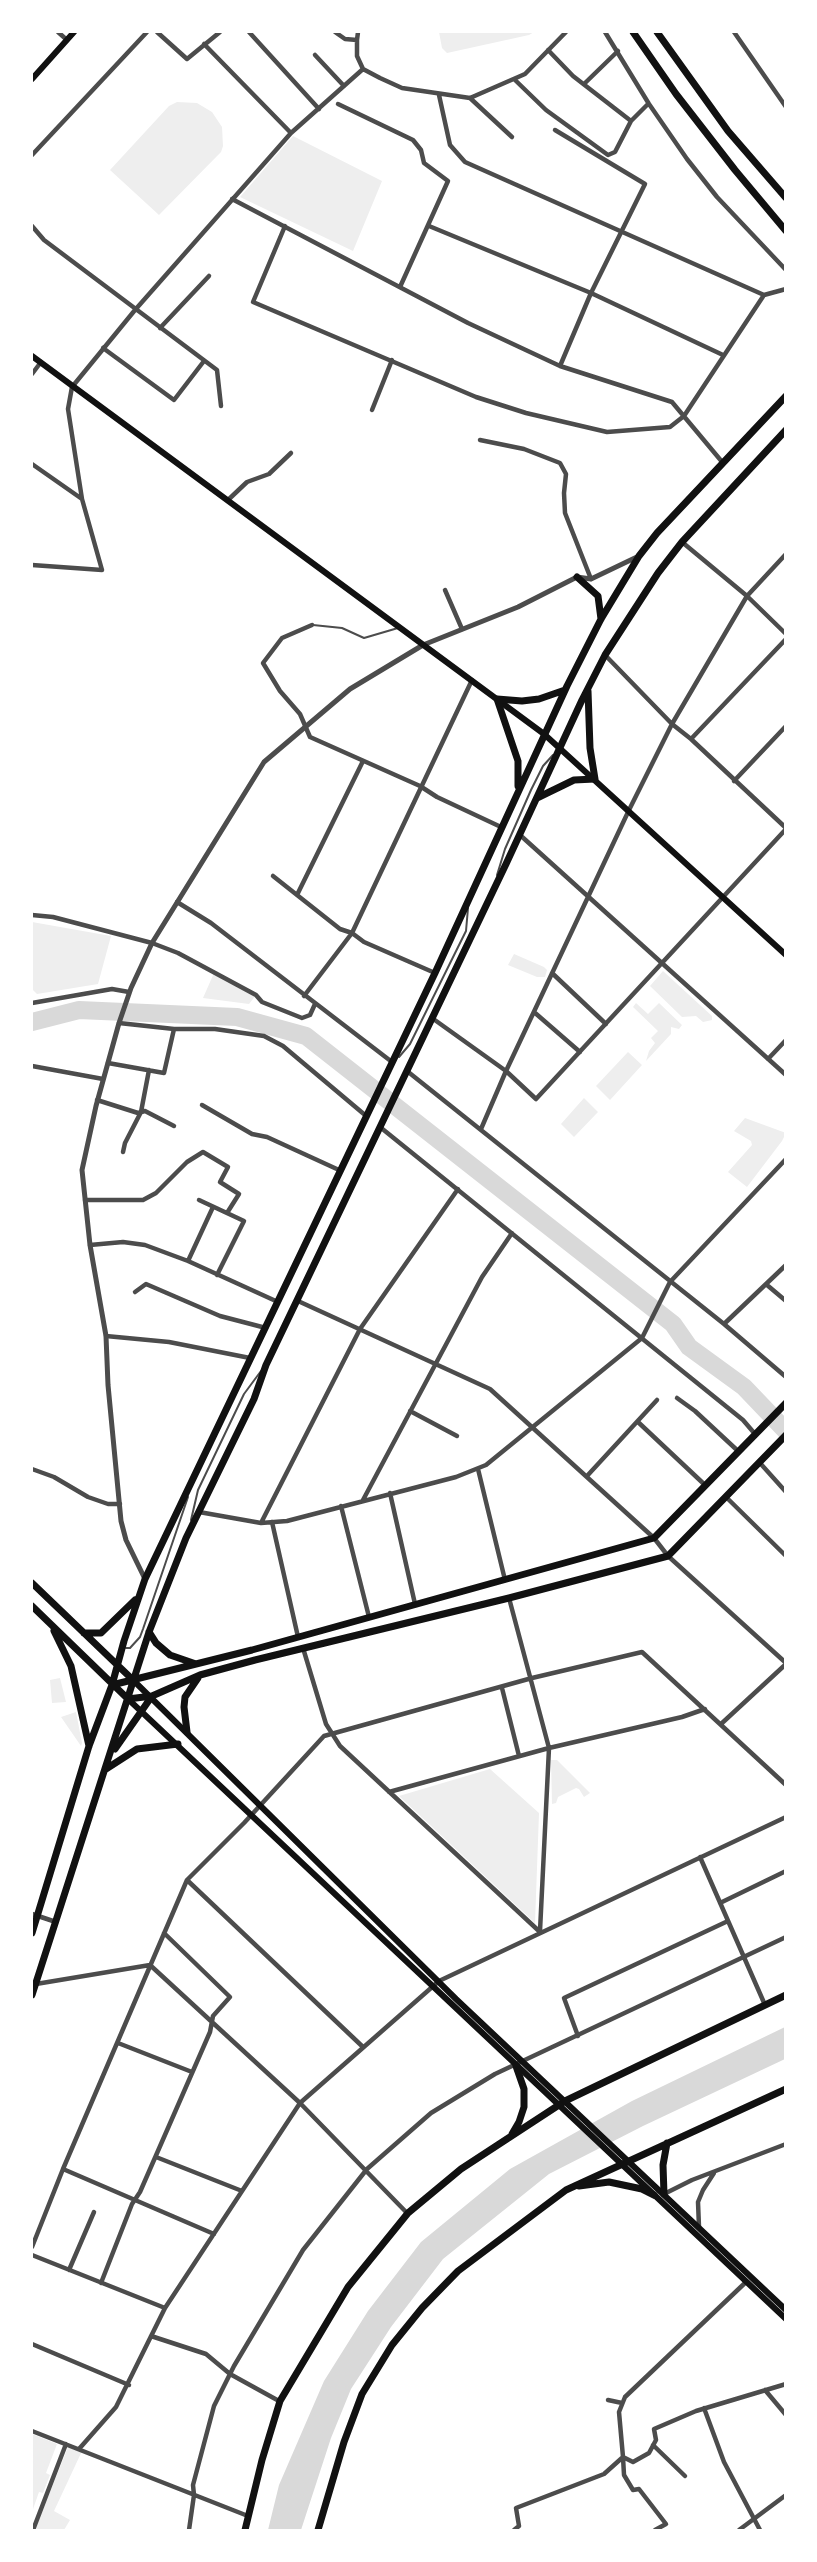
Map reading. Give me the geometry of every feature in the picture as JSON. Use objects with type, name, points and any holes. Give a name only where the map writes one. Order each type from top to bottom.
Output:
[{"type":"main road","points":[[32,79],[74,32]]},
{"type":"main road","points":[[633,32],[726,159],[786,231]]},
{"type":"main road","points":[[657,32],[728,131],[786,198]]},
{"type":"main road","points":[[32,356],[561,747],[786,955]]},
{"type":"main road","points":[[32,1933],[33,1915],[89,1746],[106,1704],[145,1579],[366,1113],[435,974],[565,690],[601,619],[639,556],[657,533],[786,396]]},
{"type":"main road","points":[[32,1995],[149,1632],[186,1538],[588,688],[605,655],[652,581],[682,542],[786,430]]},
{"type":"main road","points":[[577,578],[598,596],[601,619]]},
{"type":"main road","points":[[588,688],[590,748],[595,779]]},
{"type":"main road","points":[[497,699],[539,699],[565,690]]},
{"type":"main road","points":[[497,699],[518,761],[518,790]]},
{"type":"main road","points":[[537,798],[574,780],[595,779]]},
{"type":"main road","points":[[112,1685],[298,1637],[654,1538],[786,1403]]},
{"type":"main road","points":[[128,1699],[152,1696],[200,1675],[668,1556],[786,1435]]},
{"type":"main road","points":[[32,1583],[152,1696],[439,1981],[524,2061],[564,2106]]},
{"type":"main road","points":[[71,1644],[83,1632],[102,1633],[138,1597]]},
{"type":"main road","points":[[32,1606],[112,1685],[178,1744],[516,2066],[664,2194],[786,2310]]},
{"type":"main road","points":[[51,1624],[71,1667],[89,1746]]},
{"type":"main road","points":[[149,1632],[156,1643],[170,1655],[197,1664]]},
{"type":"main road","points":[[106,1769],[137,1749],[178,1744],[187,1732],[185,1697],[200,1675]]},
{"type":"main road","points":[[112,1752],[152,1696]]},
{"type":"main road","points":[[245,2530],[280,2402],[348,2287],[408,2213],[453,2174],[511,2136],[564,2106],[786,1996]]},
{"type":"main road","points":[[511,2136],[524,2107],[524,2089],[516,2066]]},
{"type":"main road","points":[[318,2530],[344,2442],[362,2394],[392,2345],[422,2308],[458,2271],[571,2187],[622,2159],[667,2143],[786,2089]]},
{"type":"main road","points":[[664,2194],[663,2165],[667,2143]]},
{"type":"main road","points":[[637,2173],[654,2195],[786,2319]]},
{"type":"main road","points":[[571,2187],[609,2182],[642,2189],[654,2195]]},
{"type":"street","points":[[58,32],[66,40]]},
{"type":"street","points":[[32,155],[147,32]]},
{"type":"street","points":[[157,32],[187,59],[220,32]]},
{"type":"street","points":[[249,32],[319,109]]},
{"type":"street","points":[[335,32],[345,39],[357,40]]},
{"type":"street","points":[[358,32],[357,56],[363,69],[402,88],[470,98],[525,74],[566,32]]},
{"type":"street","points":[[605,32],[687,159],[718,197],[786,270]]},
{"type":"street","points":[[734,32],[786,107]]},
{"type":"street","points":[[204,44],[290,133]]},
{"type":"street","points":[[548,50],[584,85],[631,121]]},
{"type":"street","points":[[584,85],[618,51]]},
{"type":"street","points":[[315,55],[344,86]]},
{"type":"street","points":[[32,565],[102,570],[82,499],[68,410],[72,387],[135,310],[290,133],[363,69]]},
{"type":"street","points":[[514,79],[546,110],[608,155],[615,152],[631,121],[649,104]]},
{"type":"street","points":[[439,95],[450,145],[465,162],[764,295],[786,289]]},
{"type":"street","points":[[470,98],[512,137]]},
{"type":"street","points":[[338,104],[413,141],[421,150],[424,163],[448,181],[400,287]]},
{"type":"street","points":[[555,130],[645,184],[591,293],[560,366]]},
{"type":"street","points":[[232,199],[468,323],[560,366],[672,402],[723,463]]},
{"type":"street","points":[[32,226],[44,240],[217,370],[221,406]]},
{"type":"street","points":[[285,226],[253,302],[476,397],[526,413],[607,432],[670,427],[684,416],[764,295]]},
{"type":"street","points":[[429,226],[591,293],[723,355]]},
{"type":"street","points":[[160,328],[209,276]]},
{"type":"street","points":[[103,348],[174,400],[204,361]]},
{"type":"street","points":[[372,410],[392,360]]},
{"type":"street","points":[[32,374],[41,362]]},
{"type":"street","points":[[480,440],[524,449],[559,463],[566,474],[565,513],[591,579]]},
{"type":"street","points":[[227,501],[247,482],[269,474],[291,453]]},
{"type":"street","points":[[32,464],[82,499]]},
{"type":"street","points":[[682,542],[747,596],[786,637],[691,739]]},
{"type":"street","points":[[481,1129],[552,973],[672,724],[747,596],[786,554]]},
{"type":"street","points":[[145,1579],[127,1540],[120,1504],[106,1336],[90,1245],[82,1170],[97,1100],[119,1023],[129,992],[152,943],[264,762],[350,689],[423,645],[518,607],[577,578],[591,579],[639,556]]},
{"type":"street","points":[[445,590],[462,629]]},
{"type":"street","points":[[312,625],[282,638],[264,663],[290,705],[300,714],[310,737],[420,786],[501,828]]},
{"type":"street","points":[[431,1018],[506,1071],[536,1099],[786,829],[672,724],[605,655]]},
{"type":"street","points":[[304,996],[352,933],[472,680]]},
{"type":"street","points":[[734,781],[786,726]]},
{"type":"street","points":[[297,895],[363,760]]},
{"type":"street","points":[[519,834],[786,1075]]},
{"type":"street","points":[[273,876],[340,929],[435,974]]},
{"type":"street","points":[[176,901],[211,923],[315,1004],[389,1067]]},
{"type":"street","points":[[32,915],[53,917],[152,943],[178,953],[257,995],[262,1002],[302,1018],[310,1015],[315,1004]]},
{"type":"street","points":[[552,973],[606,1024]]},
{"type":"street","points":[[32,1003],[112,989],[129,992]]},
{"type":"street","points":[[534,1012],[580,1052]]},
{"type":"street","points":[[119,1023],[174,1029],[215,1029],[264,1036],[283,1046],[366,1113]]},
{"type":"street","points":[[108,1063],[164,1073],[174,1029]]},
{"type":"street","points":[[768,1059],[786,1040]]},
{"type":"street","points":[[32,1066],[103,1079]]},
{"type":"street","points":[[124,1152],[125,1143],[141,1112],[149,1070]]},
{"type":"street","points":[[407,1071],[724,1324],[786,1377]]},
{"type":"street","points":[[97,1100],[145,1111],[174,1126]]},
{"type":"street","points":[[202,1105],[252,1134],[267,1137],[339,1170]]},
{"type":"street","points":[[381,1125],[643,1336],[756,1433]]},
{"type":"street","points":[[85,1200],[142,1200],[156,1193],[187,1162],[203,1152],[228,1167],[220,1182],[239,1194],[227,1213]]},
{"type":"street","points":[[199,1513],[261,1523],[287,1521],[456,1477],[486,1465],[643,1336],[670,1282],[786,1159]]},
{"type":"street","points":[[261,1523],[360,1329],[458,1189]]},
{"type":"street","points":[[199,1200],[244,1221],[217,1275]]},
{"type":"street","points":[[188,1261],[213,1207]]},
{"type":"street","points":[[362,1501],[482,1277],[512,1233]]},
{"type":"street","points":[[90,1245],[123,1242],[145,1245],[188,1261],[278,1302]]},
{"type":"street","points":[[724,1324],[786,1265]]},
{"type":"street","points":[[135,1292],[146,1284],[220,1316],[266,1328]]},
{"type":"street","points":[[767,1285],[786,1301]]},
{"type":"street","points":[[298,1301],[490,1389],[786,1663],[721,1724]]},
{"type":"street","points":[[106,1336],[169,1342],[250,1359]]},
{"type":"street","points":[[677,1398],[738,1451]]},
{"type":"street","points":[[587,1476],[657,1400]]},
{"type":"street","points":[[410,1411],[457,1436]]},
{"type":"street","points":[[638,1422],[705,1485]]},
{"type":"street","points":[[759,1462],[786,1492]]},
{"type":"street","points":[[32,1469],[54,1477],[88,1497],[108,1504],[120,1504]]},
{"type":"street","points":[[478,1469],[505,1580]]},
{"type":"street","points":[[390,1493],[415,1604]]},
{"type":"street","points":[[726,1497],[786,1556]]},
{"type":"street","points":[[341,1506],[369,1617]]},
{"type":"street","points":[[272,1522],[298,1637]]},
{"type":"street","points":[[509,1598],[549,1748],[540,1932]]},
{"type":"street","points":[[303,1648],[326,1724],[340,1746],[540,1932]]},
{"type":"street","points":[[32,2247],[187,1880],[324,1735],[532,1678],[642,1652],[786,1785]]},
{"type":"street","points":[[502,1688],[519,1756]]},
{"type":"street","points":[[388,1792],[705,1709]]},
{"type":"street","points":[[79,2449],[116,2407],[165,2308],[300,2103],[439,1981],[786,1817]]},
{"type":"street","points":[[700,1857],[765,2005]]},
{"type":"street","points":[[720,1903],[786,1871]]},
{"type":"street","points":[[187,1880],[363,2048]]},
{"type":"street","points":[[33,1915],[56,1922]]},
{"type":"street","points":[[578,2036],[564,1998],[728,1921]]},
{"type":"street","points":[[100,2283],[192,2072],[213,2016],[230,1997],[164,1933]]},
{"type":"street","points":[[189,2530],[193,2485],[214,2406],[303,2250],[367,2169],[431,2113],[495,2074],[786,1937]]},
{"type":"street","points":[[36,1984],[150,1965]]},
{"type":"street","points":[[150,1965],[300,2103],[408,2213]]},
{"type":"street","points":[[118,2043],[192,2072]]},
{"type":"street","points":[[664,2194],[692,2180],[786,2144]]},
{"type":"street","points":[[156,2157],[242,2191]]},
{"type":"street","points":[[63,2169],[214,2234]]},
{"type":"street","points":[[699,2228],[698,2202],[715,2173]]},
{"type":"street","points":[[69,2270],[94,2212]]},
{"type":"street","points":[[32,2255],[165,2308]]},
{"type":"street","points":[[654,2530],[668,2528],[639,2489],[633,2490],[624,2475],[619,2412],[622,2403],[683,2339],[712,2316],[746,2282]]},
{"type":"street","points":[[151,2336],[206,2354],[230,2374],[280,2402]]},
{"type":"street","points":[[32,2344],[129,2385]]},
{"type":"street","points":[[623,2457],[633,2462],[649,2453],[656,2440],[654,2429],[704,2408],[786,2384]]},
{"type":"street","points":[[765,2390],[786,2415]]},
{"type":"street","points":[[608,2400],[622,2403]]},
{"type":"street","points":[[704,2408],[724,2462],[760,2530]]},
{"type":"street","points":[[32,2431],[248,2516]]},
{"type":"street","points":[[33,2530],[66,2444]]},
{"type":"street","points":[[653,2445],[685,2476]]},
{"type":"street","points":[[517,2529],[516,2508],[604,2474],[623,2457]]},
{"type":"street","points":[[739,2530],[786,2495]]},
{"type":"lane","points":[[312,625],[342,628],[364,638],[400,628]]},
{"type":"lane","points":[[489,900],[505,849],[531,790],[543,766],[561,747]]},
{"type":"lane","points":[[389,1067],[411,1044],[466,931],[470,897]]},
{"type":"lane","points":[[186,1538],[198,1490],[244,1394],[266,1365]]},
{"type":"lane","points":[[122,1648],[130,1648],[140,1637],[194,1480]]},
{"type":"shaded area","points":[[439,32],[534,32],[447,53],[442,48]]},
{"type":"shaded area","points":[[177,102],[197,103],[212,112],[222,127],[223,146],[221,152],[159,215],[110,170],[169,106]]},
{"type":"shaded area","points":[[293,136],[382,181],[353,251],[240,197]]},
{"type":"shaded area","points":[[32,922],[111,936],[98,984],[37,994],[32,989]]},
{"type":"shaded area","points":[[514,954],[544,967],[547,970],[545,977],[537,977],[508,965]]},
{"type":"shaded area","points":[[663,971],[712,1016],[712,1020],[703,1022],[696,1016],[682,1017],[650,986]]},
{"type":"shaded area","points":[[214,973],[256,995],[249,1004],[203,998]]},
{"type":"shaded area","points":[[636,1003],[648,1014],[659,1003],[682,1025],[679,1029],[671,1027],[671,1034],[646,1061],[655,1043],[651,1038],[658,1031],[633,1007]]},
{"type":"shaded area","points":[[628,1052],[642,1065],[610,1100],[596,1086]]},
{"type":"shaded area","points":[[584,1098],[598,1112],[574,1137],[561,1124]]},
{"type":"shaded area","points":[[745,1118],[786,1133],[747,1187],[728,1172],[752,1145],[751,1141],[734,1131]]},
{"type":"shaded area","points":[[60,1678],[66,1702],[52,1703],[50,1680]]},
{"type":"shaded area","points":[[76,1712],[82,1743],[81,1746],[61,1717]]},
{"type":"shaded area","points":[[551,1760],[557,1760],[590,1793],[584,1797],[576,1788],[558,1797],[556,1803],[552,1804]]},
{"type":"shaded area","points":[[490,1769],[539,1813],[535,1923],[399,1796]]},
{"type":"shaded area","points":[[785,2027],[785,2059],[549,2174],[443,2259],[391,2327],[351,2389],[331,2438],[301,2530],[268,2530],[279,2485],[324,2381],[368,2311],[421,2242],[510,2169],[632,2101]]},
{"type":"shaded area","points":[[32,2434],[57,2444],[46,2473],[50,2475],[43,2493],[39,2492],[32,2512]]},
{"type":"shaded area","points":[[68,2447],[82,2451],[54,2511],[70,2520],[64,2530],[35,2530]]},
{"type":"pier","points":[[627,32],[675,32],[785,178],[786,240],[693,125]]},
{"type":"waterway","points":[[32,1022],[79,1010],[237,1017],[306,1036],[673,1324],[689,1347],[744,1387],[786,1431]]}]
